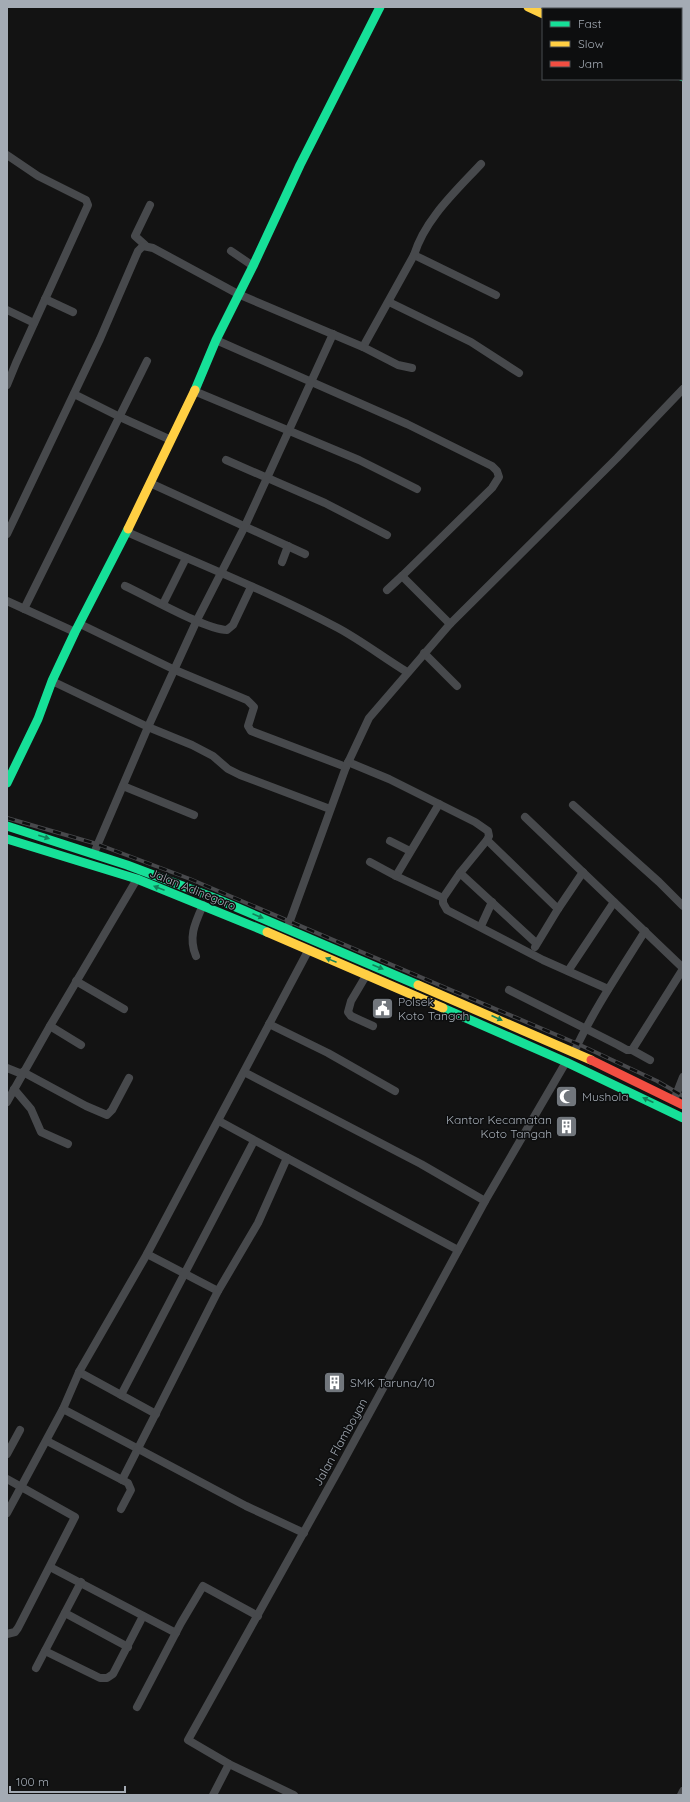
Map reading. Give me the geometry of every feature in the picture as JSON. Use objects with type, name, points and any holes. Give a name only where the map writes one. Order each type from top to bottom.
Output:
[{"type":"main road","points":[[7,783],[38,719],[52,681],[127,532],[194,391],[216,340],[253,266],[300,165],[380,7]]},
{"type":"main road","points":[[528,7],[542,14]]},
{"type":"main road","points":[[7,826],[94,853],[166,879],[287,929],[574,1052],[645,1084],[683,1105]]},
{"type":"main road","name":"Jalan Adinegoro","points":[[7,838],[136,879],[202,905],[367,974],[566,1062],[683,1118]]},
{"type":"street","points":[[7,155],[38,176],[81,197],[87,202],[87,208],[7,385]]},
{"type":"street","points":[[362,347],[389,302],[414,255],[418,240],[431,221],[482,164]]},
{"type":"street","points":[[150,205],[135,236],[145,245],[154,248],[238,294],[333,334],[398,365],[412,368]]},
{"type":"street","points":[[7,534],[74,394],[138,251],[145,245]]},
{"type":"street","points":[[231,251],[253,266]]},
{"type":"street","points":[[414,255],[496,295]]},
{"type":"street","points":[[46,298],[73,312]]},
{"type":"street","points":[[389,302],[471,342],[519,373]]},
{"type":"street","points":[[7,310],[34,323]]},
{"type":"street","points":[[94,853],[148,727],[197,620],[245,526],[333,334]]},
{"type":"street","points":[[216,340],[407,424],[492,466],[499,474],[497,481],[492,488],[387,590]]},
{"type":"street","points":[[24,609],[147,361]]},
{"type":"street","points":[[287,929],[347,764],[369,718],[407,672],[450,624],[617,458],[683,389]]},
{"type":"street","points":[[194,391],[359,460],[417,489]]},
{"type":"street","points":[[74,394],[171,440]]},
{"type":"street","points":[[226,460],[325,503],[387,535]]},
{"type":"street","points":[[150,483],[305,554]]},
{"type":"street","points":[[127,532],[221,573],[338,628],[407,672]]},
{"type":"street","points":[[282,562],[288,546]]},
{"type":"street","points":[[163,604],[186,558]]},
{"type":"street","points":[[402,576],[450,624]]},
{"type":"street","points":[[125,586],[218,629],[230,629],[251,587]]},
{"type":"street","points":[[7,601],[24,609],[78,628],[250,702],[254,707],[248,723],[251,731],[389,779],[485,828],[489,833],[487,840],[460,873],[443,898],[443,903],[447,910],[608,989]]},
{"type":"street","points":[[424,653],[457,686]]},
{"type":"street","points":[[52,681],[148,727],[169,734],[213,756],[240,775],[330,808]]},
{"type":"street","points":[[123,786],[194,815]]},
{"type":"street","points":[[396,876],[439,804]]},
{"type":"street","points":[[573,805],[659,882],[683,906]]},
{"type":"street","points":[[525,817],[683,968],[632,1050]]},
{"type":"street","points":[[487,840],[558,908]]},
{"type":"street","points":[[390,841],[410,852]]},
{"type":"street","points":[[370,862],[443,898]]},
{"type":"street","points":[[532,953],[558,908],[583,872]]},
{"type":"street","points":[[460,873],[536,944]]},
{"type":"street","points":[[7,1102],[136,879]]},
{"type":"street","points":[[481,926],[492,902]]},
{"type":"street","points":[[568,970],[614,902]]},
{"type":"street","points":[[196,956],[193,948],[192,934],[202,905]]},
{"type":"street","points":[[574,1052],[585,1028],[645,931]]},
{"type":"street","points":[[7,1513],[47,1441],[79,1372],[147,1254],[219,1121],[308,950]]},
{"type":"street","points":[[367,974],[351,1001],[348,1012],[351,1016],[373,1026]]},
{"type":"street","points":[[76,982],[124,1009]]},
{"type":"street","points":[[509,990],[627,1050],[632,1050],[650,1060]]},
{"type":"street","points":[[269,1024],[328,1053],[395,1091]]},
{"type":"street","points":[[50,1026],[81,1045]]},
{"type":"street","name":"Jalan Flamboyan","points":[[229,1764],[188,1740],[304,1533],[484,1201],[566,1062]]},
{"type":"street","points":[[7,1068],[23,1073],[86,1106],[107,1115],[112,1110],[129,1078]]},
{"type":"street","points":[[244,1072],[421,1164],[484,1201]]},
{"type":"street","points":[[674,1100],[683,1078]]},
{"type":"street","points":[[14,1089],[31,1110],[41,1132],[68,1144]]},
{"type":"street","points":[[219,1121],[458,1250]]},
{"type":"street","points":[[121,1395],[254,1141]]},
{"type":"street","points":[[122,1480],[218,1292],[258,1223],[287,1158]]},
{"type":"street","points":[[147,1254],[218,1292]]},
{"type":"street","points":[[79,1372],[156,1414]]},
{"type":"street","points":[[63,1409],[246,1506],[304,1533]]},
{"type":"street","points":[[7,1454],[10,1440],[20,1430]]},
{"type":"street","points":[[47,1441],[128,1483],[131,1487],[121,1509]]},
{"type":"street","points":[[7,1479],[22,1486],[75,1517],[18,1628],[15,1632],[7,1634]]},
{"type":"street","points":[[50,1567],[176,1633]]},
{"type":"street","points":[[36,1668],[81,1582]]},
{"type":"street","points":[[137,1707],[203,1586],[258,1616]]},
{"type":"street","points":[[65,1614],[128,1647]]},
{"type":"street","points":[[45,1651],[105,1679],[113,1674],[143,1616]]},
{"type":"street","points":[[213,1795],[229,1764],[294,1795]]},
{"type":"street","points":[[681,1795],[683,1791]]},
{"type":"railway","points":[[7,818],[97,844],[190,879],[578,1044],[657,1081],[683,1096]]},
{"type":"traffic: fast","points":[[195,390],[216,340],[253,266],[300,165],[380,7]]},
{"type":"traffic: fast","points":[[7,783],[38,719],[52,681],[75,632],[128,529]]},
{"type":"traffic: fast","points":[[7,826],[127,865],[217,899],[418,985]]},
{"type":"traffic: fast","points":[[7,839],[137,879],[267,932]]},
{"type":"traffic: fast","points":[[443,1008],[566,1062],[683,1118]]},
{"type":"traffic: slow","points":[[528,7],[542,14]]},
{"type":"traffic: slow","points":[[128,529],[195,390]]},
{"type":"traffic: slow","points":[[267,932],[443,1008]]},
{"type":"traffic: slow","points":[[418,985],[591,1060]]},
{"type":"traffic: jam","points":[[591,1060],[683,1105]]},
{"type":"place","name":"Polsek Koto Tangah","points":[[382,1008]]},
{"type":"place","name":"Mushola","points":[[566,1096]]},
{"type":"place","name":"Kantor Kecamatan Koto Tangah","points":[[567,1126]]},
{"type":"place","name":"SMK Taruna/10","points":[[334,1382]]}]
